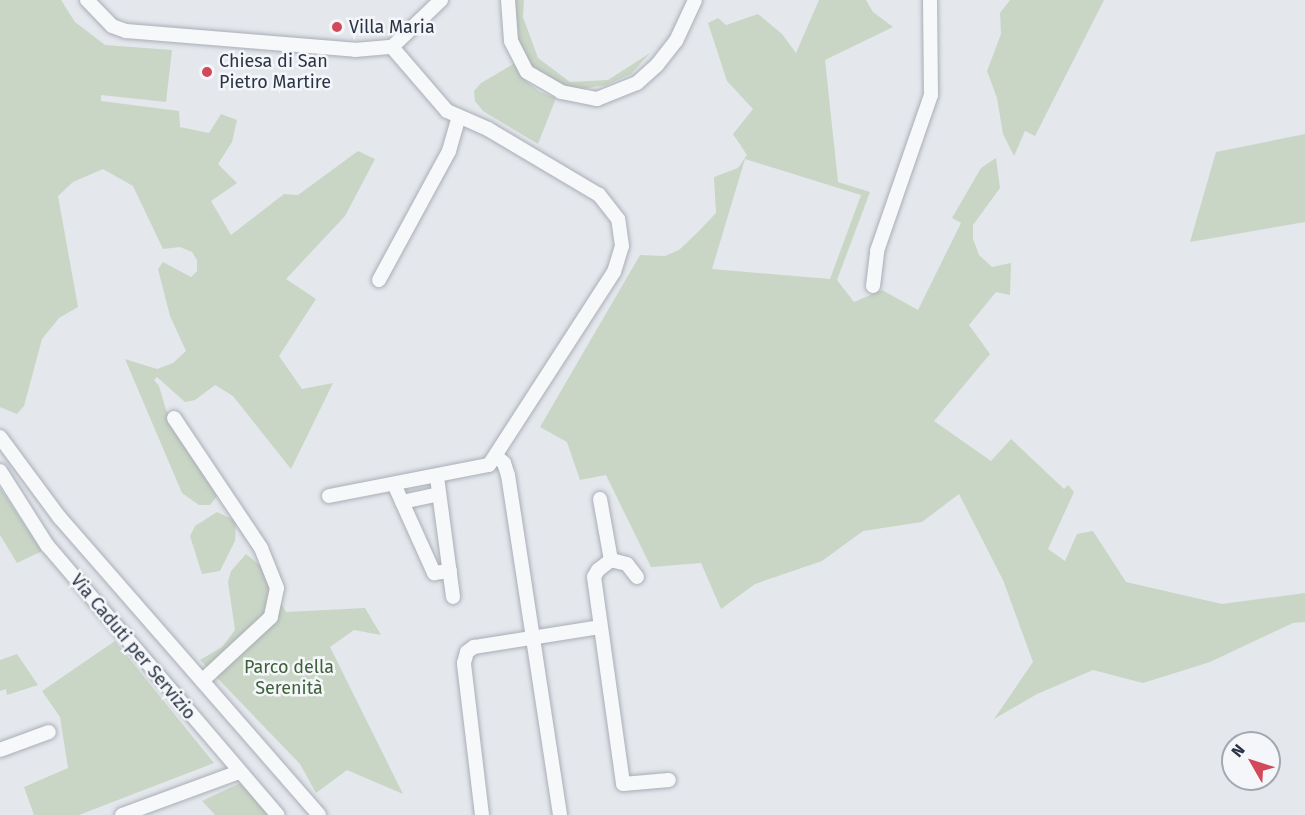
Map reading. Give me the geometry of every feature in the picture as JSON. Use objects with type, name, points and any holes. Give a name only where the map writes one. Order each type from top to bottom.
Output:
[{"type":"street","points":[[87,0],[112,26],[126,31],[344,50],[392,47],[441,0]]},
{"type":"street","points":[[421,20],[427,0]]},
{"type":"street","points":[[508,0],[511,41],[526,72],[561,92],[597,99],[637,83],[657,65],[676,41],[696,0]]},
{"type":"street","points":[[873,286],[877,251],[932,95],[930,0]]},
{"type":"street","points":[[329,496],[475,470],[489,465],[497,457],[620,259],[621,233],[611,206],[599,195],[488,129],[459,117],[437,103],[392,47]]},
{"type":"street","points":[[379,280],[449,151],[459,117]]},
{"type":"street","name":"Via Caduti per Servizio","points":[[174,418],[261,548],[277,588],[276,606],[271,617],[202,681]]},
{"type":"street","name":"Via Caduti per Servizio","points":[[0,437],[60,518],[319,815]]},
{"type":"street","points":[[497,457],[504,463],[508,476],[560,815]]},
{"type":"street","name":"Via Caduti per Servizio","points":[[0,471],[47,545],[278,815]]},
{"type":"street","points":[[437,477],[453,597]]},
{"type":"street","points":[[394,484],[434,573],[450,572]]},
{"type":"street","points":[[402,502],[439,494]]},
{"type":"street","points":[[600,499],[611,560]]},
{"type":"street","points":[[611,560],[627,564],[637,577]]},
{"type":"street","points":[[611,560],[598,570],[594,577],[623,784],[669,780]]},
{"type":"street","points":[[482,815],[465,657],[474,647],[600,627]]},
{"type":"street","points":[[0,750],[49,732]]},
{"type":"street","points":[[122,815],[239,772]]},
{"type":"green space","points":[[0,0],[61,0],[75,22],[105,45],[172,50],[166,102],[101,95],[101,101],[179,111],[180,127],[209,133],[221,114],[237,120],[232,142],[218,164],[237,183],[211,201],[231,235],[284,194],[298,195],[358,151],[375,159],[345,216],[286,279],[316,299],[279,356],[302,389],[333,383],[291,469],[233,396],[215,385],[195,400],[185,402],[157,377],[154,380],[159,386],[166,410],[200,459],[217,496],[210,505],[199,505],[182,493],[125,359],[157,369],[173,363],[186,351],[170,316],[158,269],[163,262],[191,277],[197,271],[197,260],[192,252],[180,247],[163,249],[133,186],[103,169],[73,182],[58,196],[78,307],[59,318],[42,339],[24,406],[17,414],[0,407]]},
{"type":"green space","points":[[512,0],[524,0],[523,17],[538,58],[570,82],[608,80],[650,53],[631,74],[606,85],[582,89],[559,84],[537,72],[525,59],[515,38]]},
{"type":"green space","points":[[819,0],[866,0],[873,12],[893,27],[825,60],[838,182],[870,192],[837,280],[854,302],[882,290],[918,310],[961,223],[952,218],[981,168],[996,158],[1000,188],[973,225],[973,239],[979,255],[992,267],[1011,263],[1010,295],[996,292],[969,325],[990,354],[934,421],[991,461],[1011,439],[1064,489],[1068,485],[1074,492],[1048,549],[1065,561],[1077,534],[1093,531],[1126,582],[1222,604],[1305,593],[1305,622],[1293,623],[1210,662],[1143,683],[1093,670],[1037,694],[994,719],[1033,662],[1003,580],[959,494],[922,522],[863,531],[822,561],[755,584],[721,609],[701,563],[651,567],[606,475],[580,480],[567,442],[540,427],[640,255],[665,256],[679,250],[716,213],[714,177],[738,168],[747,155],[733,134],[753,109],[727,81],[708,23],[718,18],[726,25],[758,14],[782,34],[796,53]],"holes":[[[745,159],[861,195],[830,279],[712,269]]]},
{"type":"green space","points":[[1010,0],[1104,0],[1035,136],[1025,131],[1014,156],[1003,134],[997,98],[987,71],[1001,34],[1000,13]]},
{"type":"green space","points":[[515,63],[526,81],[540,92],[556,98],[538,144],[483,111],[475,101],[474,91],[481,83]]},
{"type":"green space","points":[[1305,134],[1305,222],[1190,242],[1216,152]]},
{"type":"green space","points":[[0,488],[42,551],[17,563],[0,535]]},
{"type":"green space","points":[[217,512],[236,521],[235,541],[220,571],[202,574],[190,536],[195,526]]},
{"type":"green space","name":"Parco della Serenità","points":[[246,554],[261,566],[286,612],[365,608],[381,635],[354,630],[330,647],[403,794],[347,770],[316,793],[300,764],[200,660],[222,647],[235,630],[228,582],[231,571]]},
{"type":"green space","points":[[115,641],[214,763],[79,815],[34,815],[24,787],[68,768],[60,717],[42,691]]},
{"type":"green space","points":[[17,654],[38,685],[7,695],[6,689],[0,691],[0,660]]},
{"type":"green space","points":[[242,782],[272,815],[215,815],[202,801]]},
{"type":"place","name":"Villa Maria","points":[[337,27]]},
{"type":"place","name":"Chiesa di San Pietro Martire","points":[[207,72]]}]
